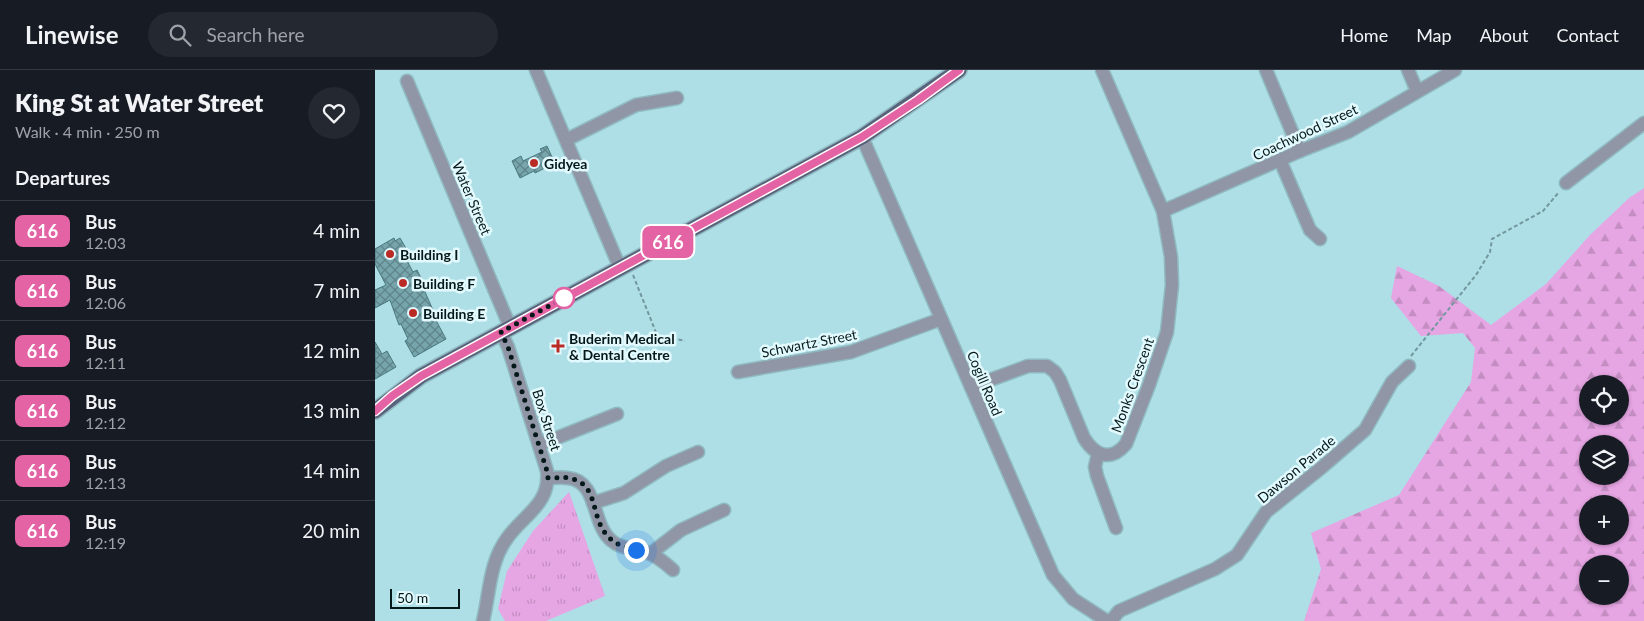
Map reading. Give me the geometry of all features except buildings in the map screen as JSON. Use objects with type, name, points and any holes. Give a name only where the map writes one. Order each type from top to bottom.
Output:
[{"type":"main road","points":[[375,411],[392,396],[421,376],[505,330],[627,271],[862,137],[958,70]]},
{"type":"street","points":[[536,70],[566,140],[627,271]]},
{"type":"street","name":"Monks Crescent","points":[[1098,453],[1115,454],[1127,444],[1167,332],[1172,285],[1171,257],[1163,211],[1102,70]]},
{"type":"street","points":[[1267,70],[1300,151]]},
{"type":"street","points":[[1408,70],[1417,91]]},
{"type":"street","name":"Coachwood Street","points":[[1163,211],[1348,132],[1455,70]]},
{"type":"street","name":"Water Street","points":[[407,81],[505,330]]},
{"type":"street","points":[[566,140],[636,105],[677,98]]},
{"type":"street","points":[[1566,183],[1644,123]]},
{"type":"street","name":"Cogill Road","points":[[862,137],[1053,575],[1073,599],[1107,621]]},
{"type":"street","points":[[1281,160],[1310,230],[1320,239]]},
{"type":"street","name":"Schwartz Street","points":[[738,372],[851,352],[941,319]]},
{"type":"street","name":"Box Street","points":[[505,330],[508,347],[548,478]]},
{"type":"street","points":[[971,387],[1028,366],[1047,366],[1055,372],[1084,438],[1089,446],[1098,453],[1095,467],[1097,476],[1116,528]]},
{"type":"street","name":"Dawson Parade","points":[[1111,621],[1119,611],[1215,570],[1237,555],[1266,512],[1365,430],[1392,382],[1409,366]]},
{"type":"street","points":[[539,445],[617,414]]},
{"type":"street","points":[[593,503],[623,493],[665,466],[698,452]]},
{"type":"street","points":[[483,621],[491,573],[496,557],[508,536],[542,500],[548,478],[568,478],[579,481],[590,494],[600,526],[610,540],[620,546],[650,554],[662,560],[673,570]]},
{"type":"street","points":[[650,554],[681,530],[724,510]]},
{"type":"path","points":[[1409,366],[1406,360],[1424,340],[1485,260],[1490,252],[1492,239],[1543,212],[1566,183]]},
{"type":"path","points":[[627,271],[659,340],[664,342],[672,338],[685,341]]},
{"type":"green space","points":[[1644,188],[1644,621],[1304,621],[1321,569],[1311,533],[1399,495],[1471,382],[1475,348],[1463,333],[1421,336],[1391,298],[1397,266],[1439,286],[1491,325],[1546,284],[1590,235],[1629,198]]},
{"type":"green space","points":[[569,492],[605,596],[546,621],[505,621],[498,609],[507,571],[533,531]]},
{"type":"bus line","name":"616","points":[[375,411],[392,396],[421,376],[862,137],[959,70]]},
{"type":"place","name":"Gidyea","points":[[534,163]]},
{"type":"place","name":"Building I","points":[[390,254]]},
{"type":"place","name":"Building F","points":[[403,283]]},
{"type":"place","name":"Building E","points":[[413,313]]},
{"type":"place","name":"Buderim Medical & Dental Centre","points":[[558,346]]},
{"type":"route","points":[[564,298],[501,332],[508,347],[548,478],[568,478],[579,481],[590,494],[600,526],[610,540],[620,546],[636,550]]}]
